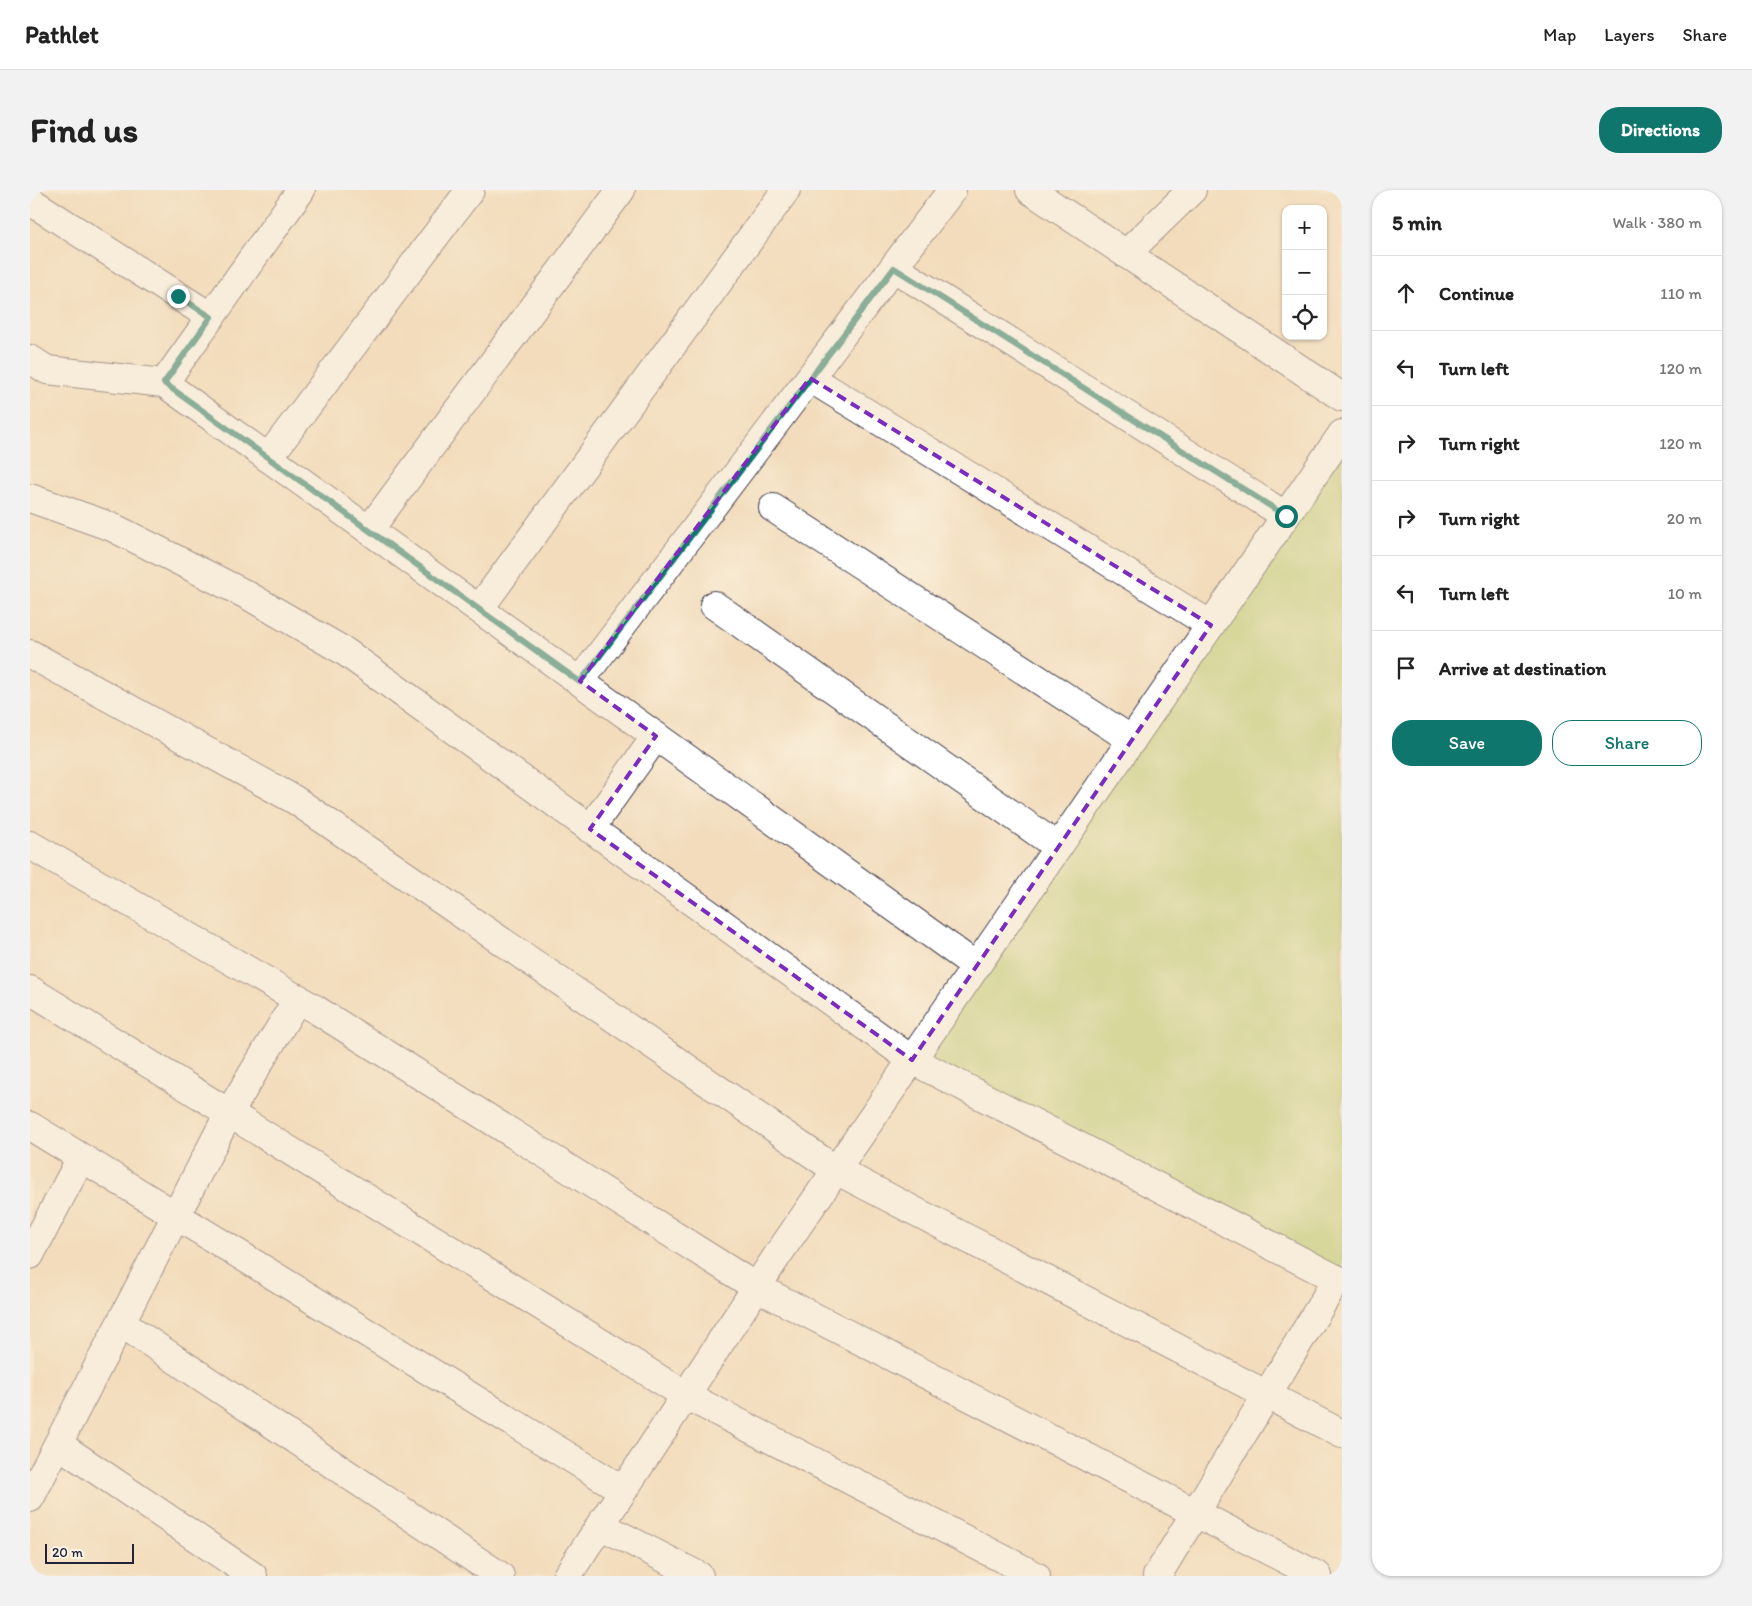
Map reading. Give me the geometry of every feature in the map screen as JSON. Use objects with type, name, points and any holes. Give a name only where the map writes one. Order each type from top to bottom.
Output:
[{"type":"street","points":[[164,383],[302,190]]},
{"type":"street","points":[[268,458],[470,190]]},
{"type":"street","points":[[368,530],[621,190]]},
{"type":"street","points":[[479,609],[786,190]]},
{"type":"street","points":[[580,682],[952,190]]},
{"type":"street","points":[[1030,190],[1342,397]]},
{"type":"street","points":[[1126,254],[1192,190]]},
{"type":"street","points":[[30,201],[211,317]]},
{"type":"street","points":[[894,268],[1286,516]]},
{"type":"street","points":[[30,359],[47,370],[164,383],[976,966]]},
{"type":"street","points":[[810,378],[1211,625]]},
{"type":"street","points":[[567,1576],[756,1287],[1342,434]]},
{"type":"street","points":[[30,498],[120,532],[246,594],[344,651],[912,1060],[1340,1280],[1267,1395],[1157,1576]]},
{"type":"street","points":[[773,508],[1132,740]]},
{"type":"street","points":[[714,605],[1058,847]]},
{"type":"street","points":[[30,654],[295,800],[836,1170],[1342,1434]]},
{"type":"street","points":[[590,829],[656,736]]},
{"type":"street","points":[[30,844],[298,998],[756,1287],[1318,1576]]},
{"type":"street","points":[[30,990],[685,1395],[1036,1576]]},
{"type":"street","points":[[30,1498],[229,1113],[298,998]]},
{"type":"street","points":[[30,1126],[624,1490]]},
{"type":"street","points":[[30,1255],[81,1158]]},
{"type":"street","points":[[120,1323],[500,1576]]},
{"type":"street","points":[[58,1444],[253,1576]]},
{"type":"street","points":[[600,1525],[699,1576]]},
{"type":"highlighted area","points":[[810,378],[1211,625],[912,1060],[590,829],[656,736],[580,681]]},
{"type":"green space","points":[[1342,436],[1342,1289],[903,1072]]},
{"type":"route","points":[[178,296],[211,317],[164,383],[580,682],[894,268],[1286,516]]}]
